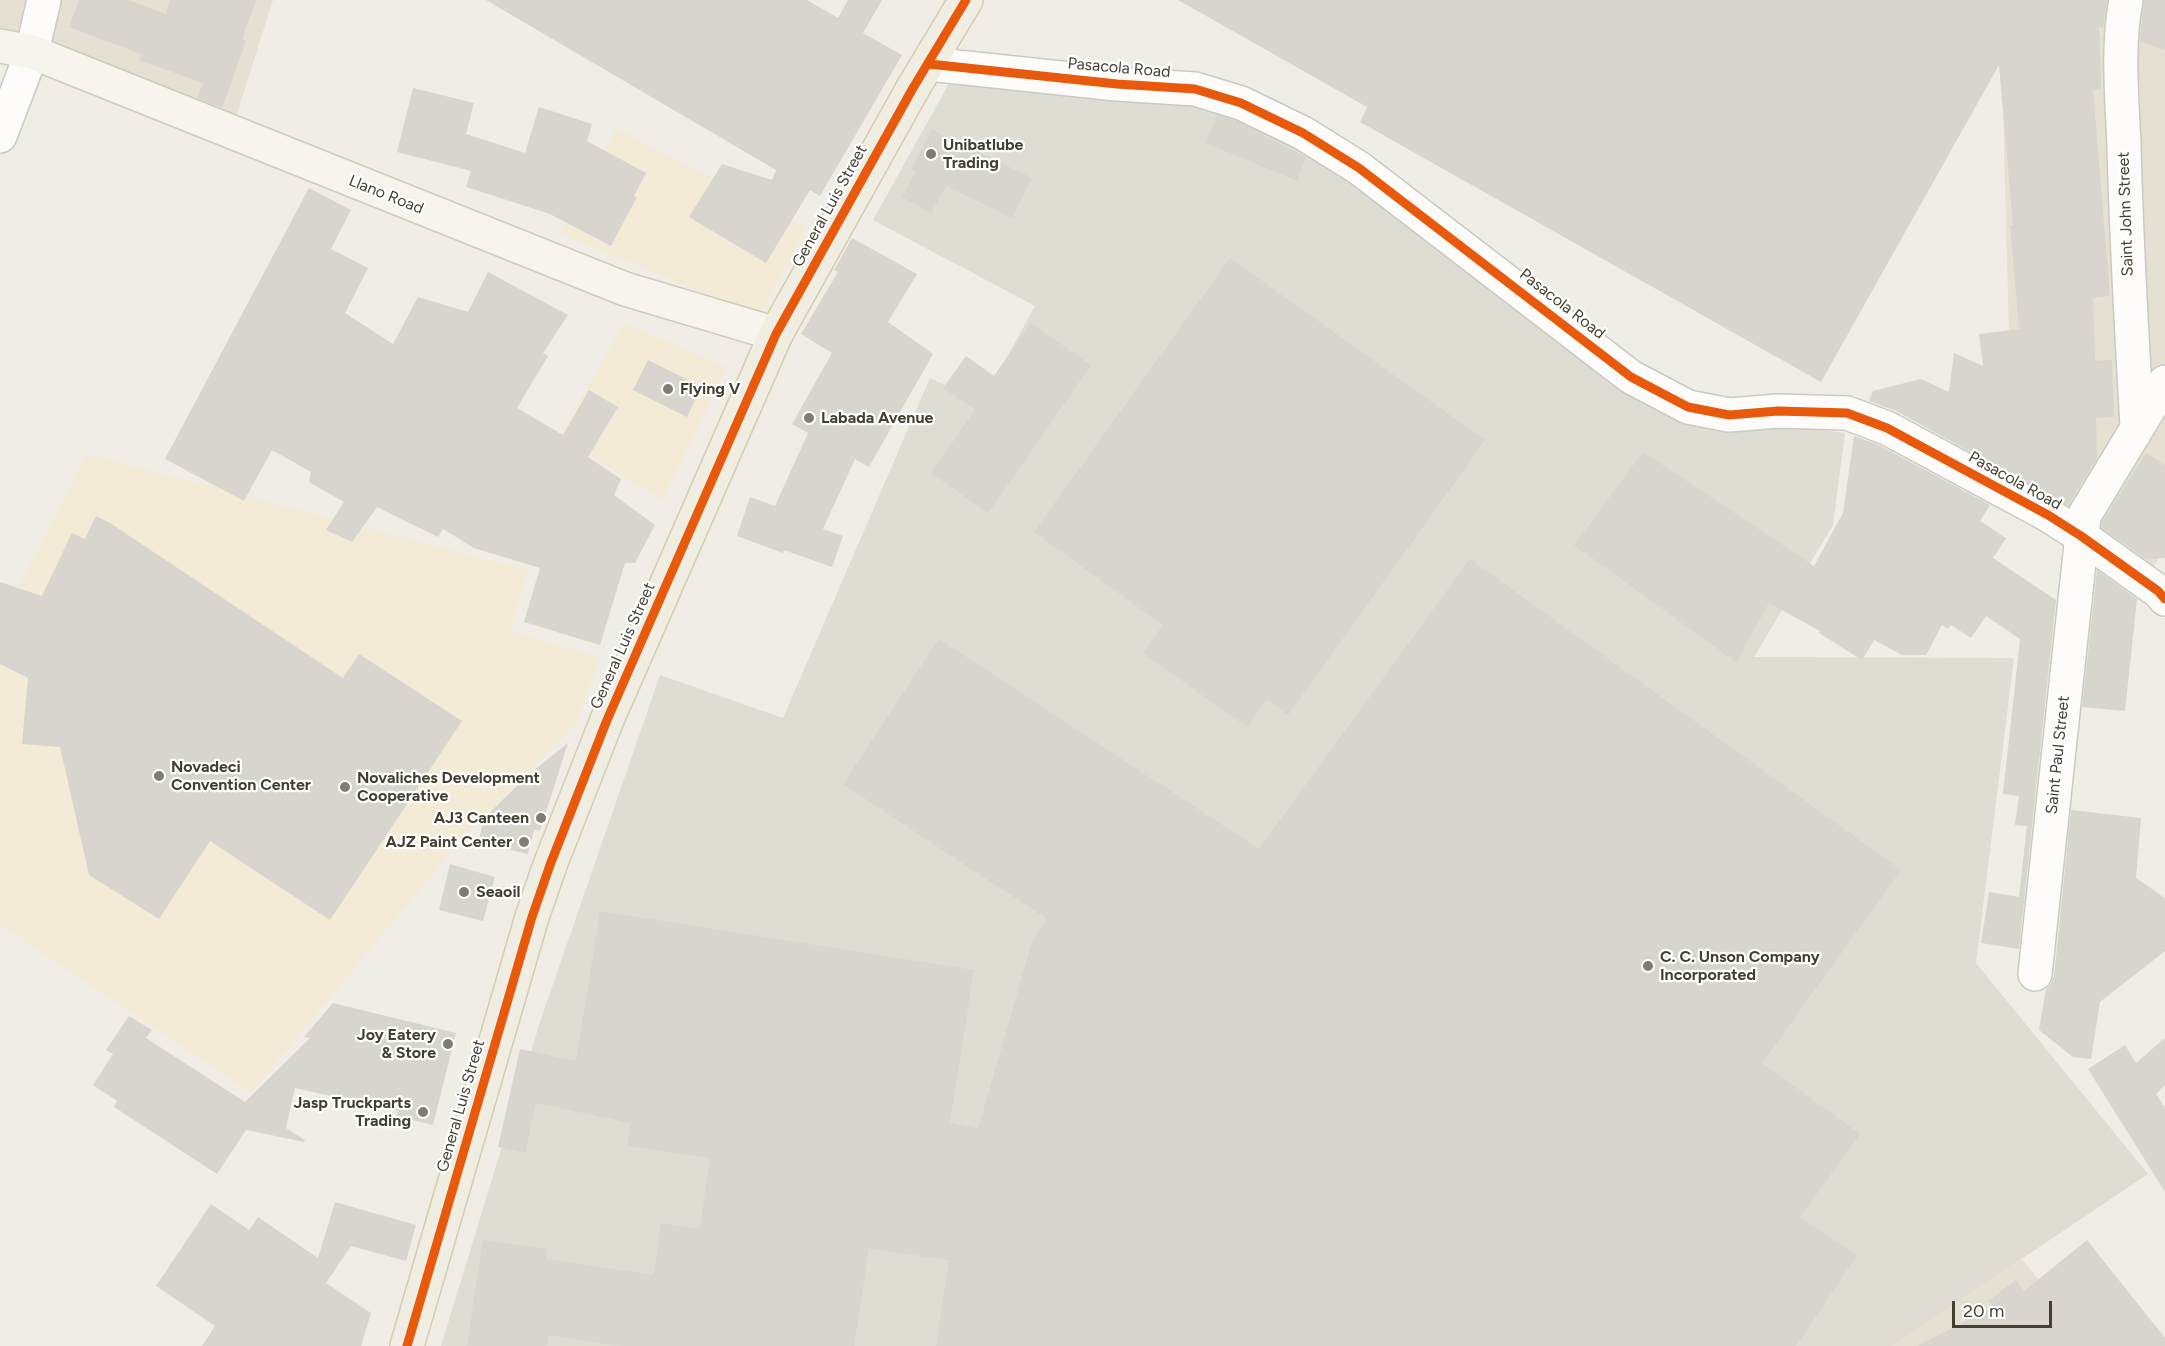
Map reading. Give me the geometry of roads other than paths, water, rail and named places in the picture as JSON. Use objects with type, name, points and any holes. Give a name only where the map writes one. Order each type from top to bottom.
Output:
[{"type":"main road","name":"General Luis Street","points":[[407,1346],[524,944],[550,865],[607,720],[776,334],[966,0]]},
{"type":"main road","name":"Llano Road","points":[[0,46],[32,52],[625,289],[776,334]]},
{"type":"street","points":[[0,136],[32,52],[44,0]]},
{"type":"street","name":"Saint John Street","points":[[2126,0],[2121,25],[2123,118],[2127,252],[2137,427]]},
{"type":"street","name":"Pasacola Road","points":[[929,64],[1116,84],[1195,89],[1241,103],[1303,132],[1359,168],[1631,377],[1688,407],[1729,415],[1778,411],[1847,413],[1887,428],[2048,515],[2163,591]]},
{"type":"street","name":"Saint Paul Street","points":[[2035,974],[2084,516],[2165,382]]},
{"type":"place","name":"Unibatlube Trading","points":[[931,154]]},
{"type":"place","name":"Flying V","points":[[668,389]]},
{"type":"place","name":"Labada Avenue","points":[[809,418]]},
{"type":"place","name":"Novadeci Convention Center","points":[[159,776]]},
{"type":"place","name":"Novaliches Development Cooperative","points":[[345,787]]},
{"type":"place","name":"AJ3 Canteen","points":[[541,818]]},
{"type":"place","name":"AJZ Paint Center","points":[[524,842]]},
{"type":"place","name":"Seaoil","points":[[464,892]]},
{"type":"place","name":"C. C. Unson Company Incorporated","points":[[1648,966]]},
{"type":"place","name":"Joy Eatery & Store","points":[[448,1044]]},
{"type":"place","name":"Jasp Truckparts Trading","points":[[423,1112]]}]
